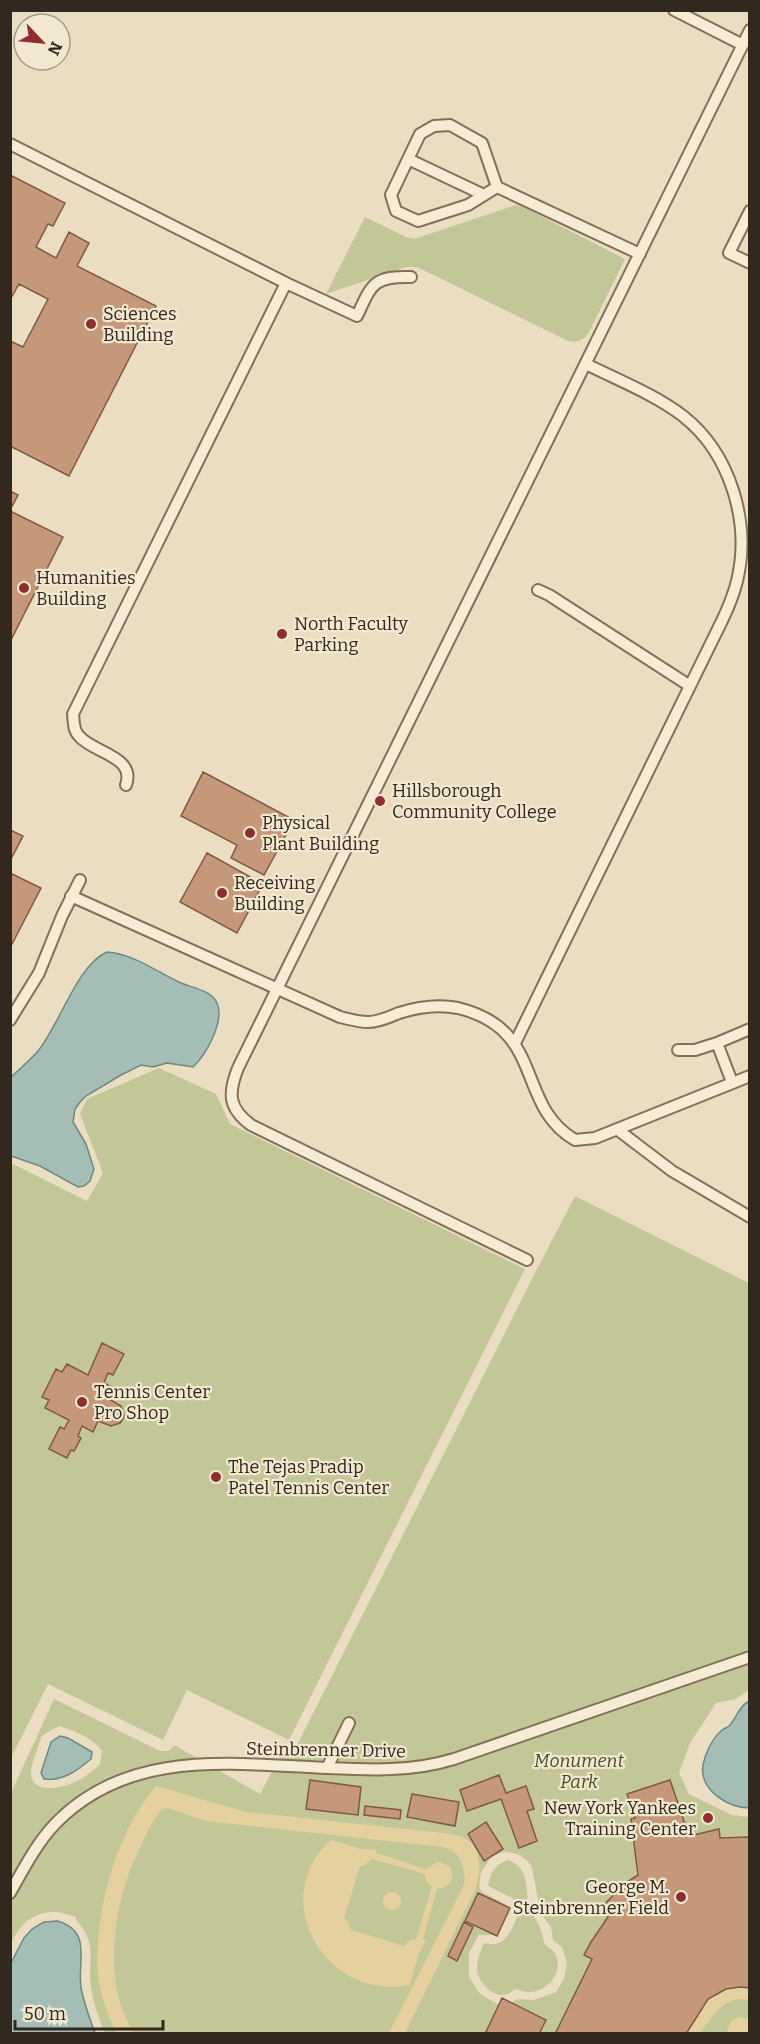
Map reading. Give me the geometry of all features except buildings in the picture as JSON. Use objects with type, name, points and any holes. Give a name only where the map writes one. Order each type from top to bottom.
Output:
[{"type":"lane","points":[[674,10],[743,45]]},
{"type":"lane","points":[[527,1260],[251,1125],[240,1115],[232,1102],[231,1094],[235,1077],[750,30]]},
{"type":"lane","points":[[497,187],[468,205],[418,221],[396,211],[391,195],[420,134],[434,126],[450,125],[482,143],[497,187],[640,254]]},
{"type":"lane","points":[[10,144],[286,283],[357,316],[371,286],[390,277],[411,278]]},
{"type":"lane","points":[[408,159],[484,195]]},
{"type":"lane","points":[[750,211],[729,253],[750,262]]},
{"type":"lane","points":[[126,785],[128,775],[125,767],[77,735],[73,714],[286,283]]},
{"type":"lane","points":[[515,1043],[731,600],[740,562],[741,542],[737,504],[715,452],[695,426],[657,399],[586,364]]},
{"type":"lane","points":[[538,590],[690,686]]},
{"type":"lane","points":[[10,1020],[39,973],[53,936],[80,879]]},
{"type":"lane","points":[[71,896],[340,1017],[368,1022],[433,1005],[459,1009],[493,1024],[515,1043],[550,1120],[574,1140],[584,1140],[618,1130],[750,1076]]},
{"type":"lane","points":[[678,1050],[694,1050],[750,1029]]},
{"type":"lane","points":[[717,1043],[732,1082]]},
{"type":"lane","points":[[618,1130],[672,1171],[750,1217]]},
{"type":"lane","name":"Steinbrenner Drive","points":[[10,1893],[42,1839],[55,1824],[91,1795],[111,1783],[172,1767],[218,1764],[380,1771],[438,1764],[750,1657]]},
{"type":"lane","points":[[327,1768],[349,1723]]},
{"type":"green space","points":[[516,205],[625,259],[589,332],[581,340],[575,342],[564,339],[417,267],[406,267],[326,294],[365,217],[414,239]]},
{"type":"green space","name":"The Tejas Pradip Patel Tennis Center","points":[[159,1068],[216,1094],[230,1124],[525,1269],[289,1740],[187,1690],[163,1740],[48,1684],[11,1758],[11,1163],[87,1201],[103,1173],[80,1114],[87,1099]]},
{"type":"green space","name":"Monument Park","points":[[575,1196],[749,1283],[749,1690],[736,1699],[716,1703],[690,1743],[679,1773],[689,1794],[732,1815],[749,1817],[749,2033],[105,2033],[92,1993],[90,1945],[76,1917],[59,1912],[34,1916],[23,1925],[11,1943],[11,1793],[54,1699],[160,1751],[169,1751],[174,1745],[260,1794],[284,1749],[290,1750],[297,1745]],"holes":[[[59,1726],[82,1735],[98,1746],[102,1751],[100,1764],[86,1776],[68,1785],[43,1788],[32,1779],[33,1763],[41,1738]],[[504,1852],[521,1856],[530,1864],[544,1918],[551,1927],[553,1940],[562,1947],[567,1963],[564,1979],[556,1992],[534,2000],[519,1999],[506,2004],[497,2004],[480,1994],[469,1977],[469,1953],[479,1935],[497,1933],[510,1909],[507,1905],[482,1892],[479,1887],[481,1872],[492,1856]]]},
{"type":"green space","points":[[508,1860],[520,1868],[523,1873],[530,1908],[547,1947],[554,1952],[558,1966],[553,1979],[543,1988],[529,1992],[515,1989],[499,1995],[485,1986],[478,1975],[477,1967],[484,1943],[495,1944],[503,1941],[510,1932],[517,1915],[519,1905],[512,1898],[488,1886],[494,1870],[499,1864]]},
{"type":"sand","points":[[156,1786],[246,1812],[452,1834],[465,1838],[472,1844],[479,1863],[479,1877],[475,1890],[405,2033],[389,2033],[464,1885],[463,1867],[454,1852],[443,1847],[206,1821],[168,1808],[162,1809],[148,1831],[127,1878],[118,1913],[114,1949],[116,1985],[133,2033],[116,2033],[104,2003],[98,1972],[100,1924],[104,1899],[119,1849],[130,1825]]},
{"type":"sand","points":[[331,1840],[361,1849],[377,1850],[376,1853],[426,1869],[437,1862],[449,1867],[452,1871],[451,1880],[444,1887],[437,1889],[423,1939],[426,1940],[418,1955],[410,1985],[380,1986],[353,1977],[331,1962],[314,1941],[305,1916],[304,1890],[312,1864]],"holes":[[[372,1859],[425,1874],[426,1881],[432,1887],[416,1939],[410,1940],[404,1946],[351,1930],[348,1921],[344,1918],[360,1866],[364,1866]]]},
{"type":"sand","points":[[392,1892],[398,1895],[401,1901],[398,1907],[392,1910],[386,1907],[383,1901],[386,1895]]},
{"type":"sand","points":[[740,1987],[749,1988],[749,2000],[733,2000],[726,2003],[700,2033],[686,2034],[706,2002],[719,1993]]},
{"type":"sand","points":[[742,2017],[749,2020],[749,2033],[727,2033],[730,2022]]},
{"type":"water","points":[[107,952],[127,956],[181,983],[206,992],[217,1003],[218,1019],[213,1037],[193,1067],[167,1063],[153,1067],[141,1065],[86,1096],[80,1102],[75,1109],[73,1122],[86,1144],[94,1169],[90,1181],[78,1187],[40,1166],[11,1156],[11,1077],[46,1040],[87,969]]},
{"type":"water","points":[[749,1701],[750,1808],[733,1805],[717,1796],[710,1790],[703,1774],[704,1761],[712,1742],[721,1731],[729,1726],[742,1706]]},
{"type":"water","points":[[60,1736],[92,1752],[91,1759],[63,1777],[44,1779],[41,1773],[51,1742]]},
{"type":"water","points":[[57,1921],[68,1926],[79,1939],[81,1988],[95,2033],[11,2033],[11,1963],[24,1938],[32,1929],[44,1922]]},
{"type":"place","name":"Sciences Building","points":[[91,324]]},
{"type":"place","name":"Humanities Building","points":[[24,588]]},
{"type":"place","name":"North Faculty Parking","points":[[282,634]]},
{"type":"place","name":"Hillsborough Community College","points":[[380,801]]},
{"type":"place","name":"Physical Plant Building","points":[[250,833]]},
{"type":"place","name":"Receiving Building","points":[[222,893]]},
{"type":"place","name":"Tennis Center Pro Shop","points":[[82,1402]]},
{"type":"place","name":"The Tejas Pradip Patel Tennis Center","points":[[216,1477]]},
{"type":"place","name":"New York Yankees Training Center","points":[[708,1818]]},
{"type":"place","name":"George M. Steinbrenner Field","points":[[681,1897]]}]
